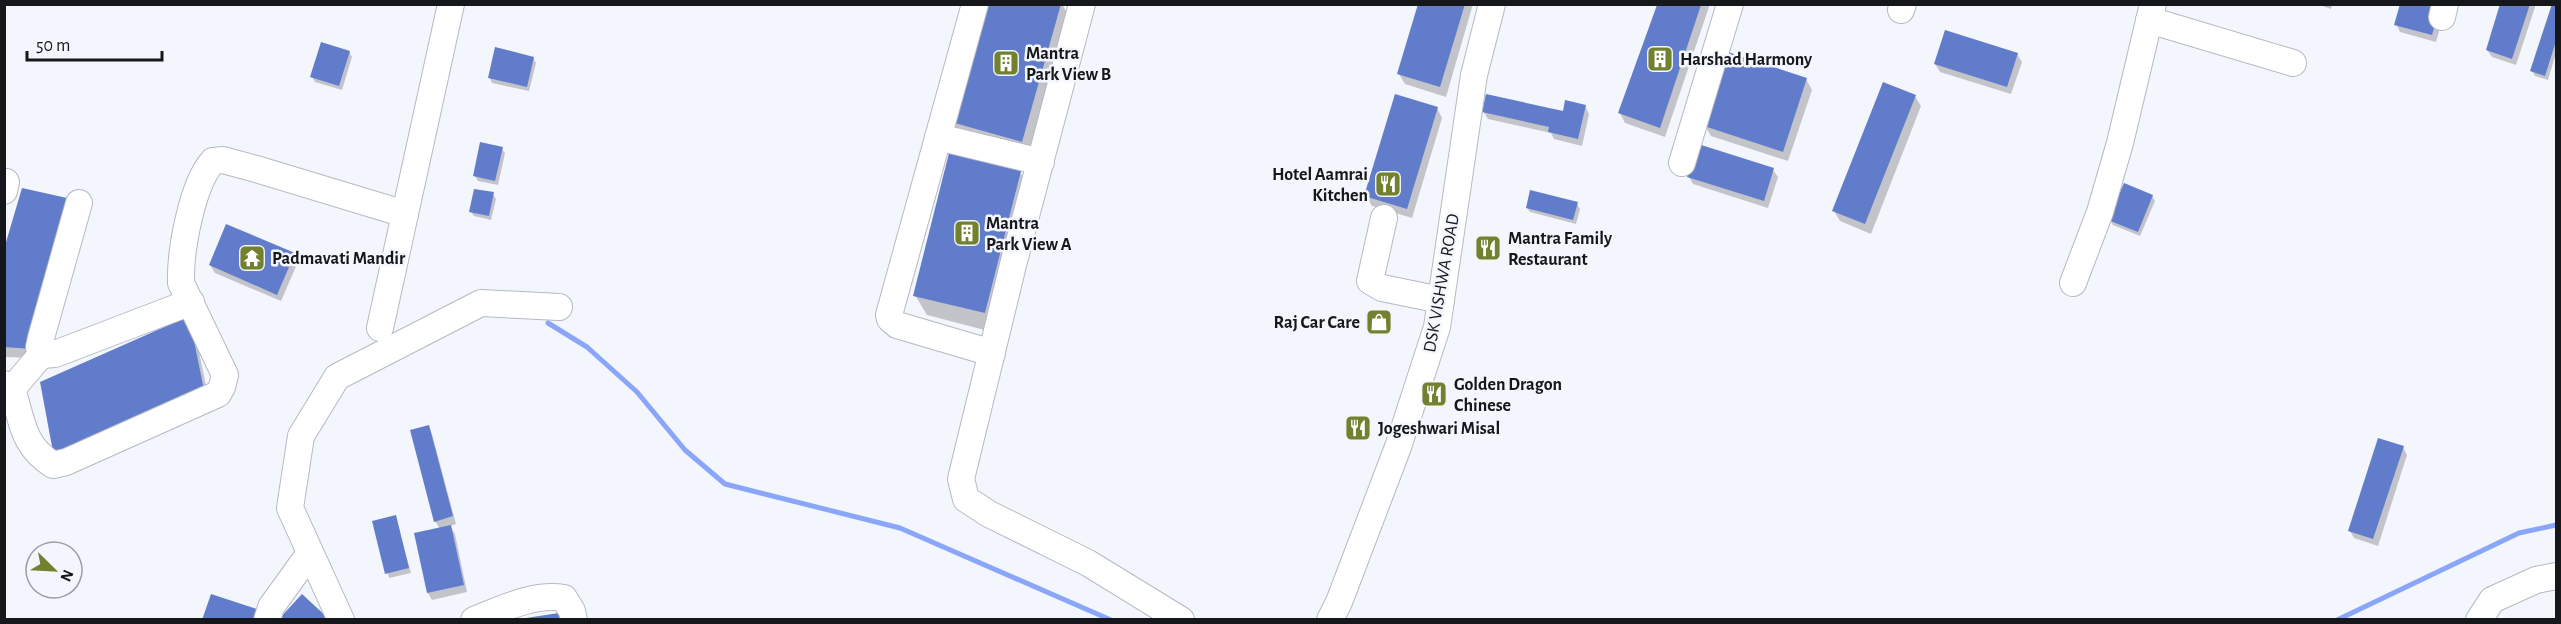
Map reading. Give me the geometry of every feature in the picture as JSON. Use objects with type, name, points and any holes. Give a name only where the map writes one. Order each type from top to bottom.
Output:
[{"type":"street","points":[[380,328],[451,4]]},
{"type":"street","points":[[975,4],[890,319],[897,325],[992,353]]},
{"type":"street","points":[[1082,4],[961,479],[966,499],[999,519],[1088,563],[1180,620]]},
{"type":"street","name":"DSK VISHWA ROAD","points":[[1330,620],[1398,447],[1437,327],[1474,75],[1492,4]]},
{"type":"street","points":[[1682,163],[1730,4]]},
{"type":"street","points":[[2073,283],[2100,212],[2120,144],[2151,12],[2293,63]]},
{"type":"street","points":[[938,136],[1041,162]]},
{"type":"street","points":[[191,302],[56,354],[41,355],[8,387],[30,445],[39,456],[53,465],[66,462],[218,394],[225,375],[191,302],[181,283],[183,243],[201,178],[213,161],[223,160],[256,169],[405,214]]},
{"type":"street","points":[[41,355],[39,347],[41,338],[79,202]]},
{"type":"street","points":[[1384,218],[1370,281],[1382,288],[1441,300]]},
{"type":"street","points":[[341,620],[290,508],[301,436],[337,377],[481,303],[559,307]]},
{"type":"street","points":[[267,620],[271,607],[310,553]]},
{"type":"street","points":[[2479,620],[2492,600],[2536,580],[2556,576]]},
{"type":"street","points":[[474,620],[508,613],[550,596],[564,598],[572,611],[574,620]]},
{"type":"building","name":"Mantra Park View B","points":[[984,4],[1061,4],[1022,142],[951,122]]},
{"type":"building","points":[[1418,4],[1465,4],[1440,87],[1397,74]]},
{"type":"building","points":[[2400,4],[2441,4],[2432,35],[2394,25]]},
{"type":"building","points":[[2500,4],[2530,4],[2512,59],[2486,50]]},
{"type":"building","points":[[2552,4],[2556,4],[2556,41],[2545,76],[2530,71]]},
{"type":"building","name":"Harshad Harmony","points":[[1657,5],[1701,5],[1660,128],[1618,113]]},
{"type":"building","points":[[1945,30],[2018,53],[2007,87],[1934,64]]},
{"type":"building","points":[[321,42],[350,51],[339,86],[310,77]]},
{"type":"building","points":[[495,47],[534,57],[527,87],[488,78]]},
{"type":"building","points":[[1728,52],[1807,78],[1783,152],[1704,126]]},
{"type":"building","points":[[1883,82],[1916,95],[1865,224],[1832,211]]},
{"type":"building","points":[[1395,94],[1438,107],[1407,209],[1364,196]]},
{"type":"building","points":[[1486,94],[1563,111],[1565,100],[1586,105],[1578,139],[1548,132],[1549,127],[1482,112]]},
{"type":"building","points":[[480,142],[503,147],[495,181],[473,176]]},
{"type":"building","points":[[1698,144],[1774,168],[1764,201],[1687,177]]},
{"type":"building","name":"Mantra Park View A","points":[[949,153],[1021,171],[985,313],[913,296]]},
{"type":"building","points":[[2124,183],[2153,195],[2138,232],[2108,220]]},
{"type":"building","points":[[22,188],[67,198],[32,349],[4,347],[4,249]]},
{"type":"building","points":[[474,189],[494,192],[489,216],[469,212]]},
{"type":"building","points":[[1530,190],[1578,202],[1573,220],[1526,208]]},
{"type":"building","points":[[226,224],[295,253],[277,295],[209,265]]},
{"type":"building","points":[[189,316],[204,390],[54,457],[40,382]]},
{"type":"building","points":[[429,425],[453,516],[434,522],[410,430]]},
{"type":"building","points":[[2378,438],[2404,446],[2373,539],[2348,531]]},
{"type":"building","points":[[396,515],[409,568],[385,574],[372,521]]},
{"type":"building","points":[[451,525],[464,585],[427,593],[414,533]]},
{"type":"building","points":[[211,594],[257,609],[254,620],[202,620]]},
{"type":"building","points":[[302,594],[330,620],[278,620]]},
{"type":"building","points":[[559,613],[560,620],[526,620],[526,618]]},
{"type":"waterway","points":[[548,323],[587,347],[637,392],[685,450],[725,484],[900,528],[1111,620]]},
{"type":"waterway","points":[[2337,620],[2519,533],[2556,525]]},
{"type":"place","name":"Harshad Harmony","points":[[1660,59]]},
{"type":"place","name":"Mantra Park View B","points":[[1006,63]]},
{"type":"place","name":"Hotel Aamrai Kitchen","points":[[1388,184]]},
{"type":"place","name":"Mantra Park View A","points":[[967,233]]},
{"type":"place","name":"Mantra Family Restaurant","points":[[1488,248]]},
{"type":"place","name":"Padmavati Mandir","points":[[252,258]]},
{"type":"place","name":"Raj Car Care","points":[[1379,322]]},
{"type":"place","name":"Golden Dragon Chinese","points":[[1434,394]]},
{"type":"place","name":"Jogeshwari Misal","points":[[1358,428]]}]
